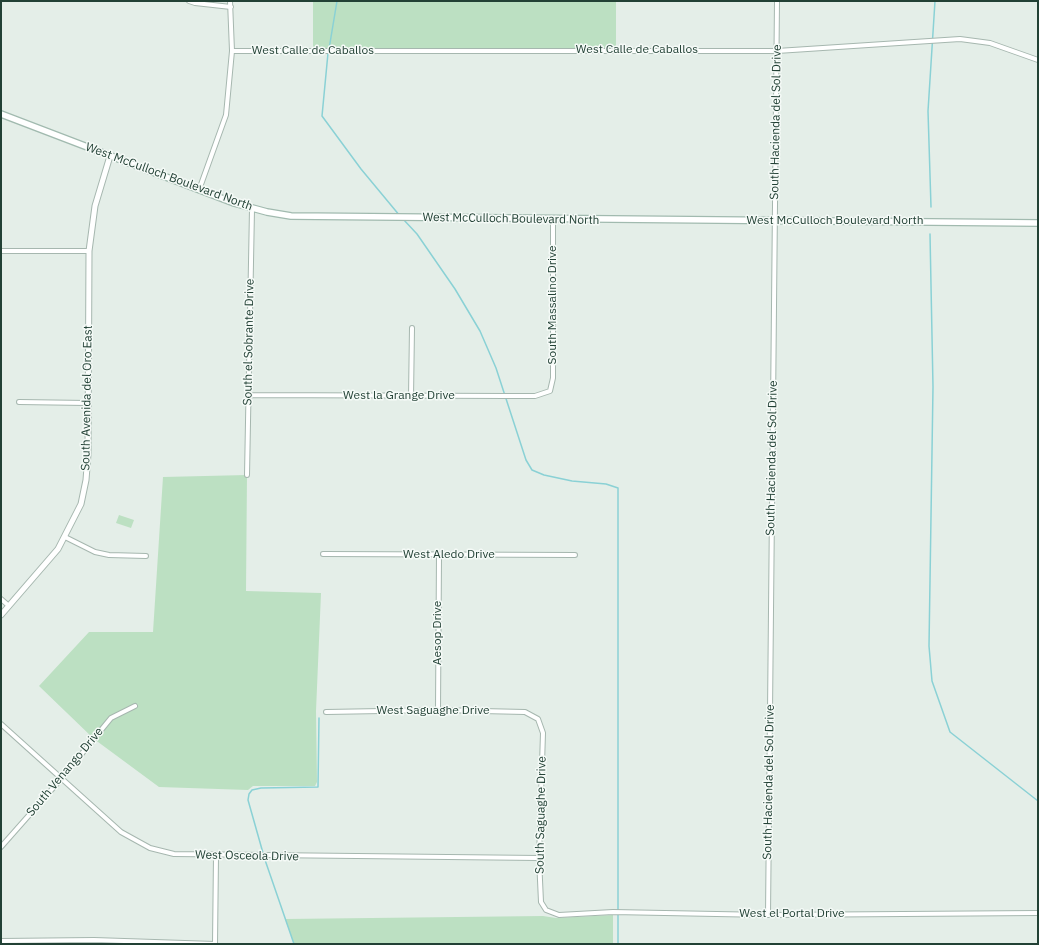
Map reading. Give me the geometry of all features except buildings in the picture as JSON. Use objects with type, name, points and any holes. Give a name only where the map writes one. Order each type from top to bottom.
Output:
[{"type":"main road","name":"West McCulloch Boulevard North","points":[[1,114],[199,190],[252,209],[279,215],[302,217],[1038,223]]},
{"type":"street","points":[[189,1],[194,3],[231,7]]},
{"type":"street","points":[[199,190],[226,115],[232,51],[230,1]]},
{"type":"street","name":"South Hacienda del Sol Drive","points":[[768,915],[777,1]]},
{"type":"street","name":"West Calle de Caballos","points":[[232,51],[777,51],[960,39],[990,43],[1038,60]]},
{"type":"street","name":"South Avenida del Oro East","points":[[1,615],[58,549],[81,504],[86,480],[88,454],[88,251],[95,206],[110,156]]},
{"type":"street","name":"South el Sobrante Drive","points":[[247,475],[247,396],[252,209]]},
{"type":"street","name":"South Massalino Drive","points":[[550,390],[552,378],[553,219]]},
{"type":"street","points":[[1,251],[88,251]]},
{"type":"street","points":[[411,397],[412,328]]},
{"type":"street","name":"West la Grange Drive","points":[[247,396],[536,396],[550,390]]},
{"type":"street","points":[[18,402],[87,403]]},
{"type":"street","points":[[65,537],[102,553],[146,556]]},
{"type":"street","name":"West Aledo Drive","points":[[323,554],[575,555]]},
{"type":"street","name":"Aesop Drive","points":[[438,710],[439,555]]},
{"type":"street","points":[[1,599],[9,606]]},
{"type":"street","name":"South Venango Drive","points":[[1,847],[61,779],[111,718],[136,706]]},
{"type":"street","name":"West Saguaghe Drive","points":[[326,712],[438,710],[525,712],[538,719]]},
{"type":"street","name":"South Saguaghe Drive","points":[[538,719],[543,733],[539,858],[541,902],[546,910]]},
{"type":"street","name":"West Osceola Drive","points":[[1,724],[121,832],[150,848],[174,854],[216,856],[539,858]]},
{"type":"street","points":[[1,941],[94,940],[215,944],[216,856]]},
{"type":"street","name":"West el Portal Drive","points":[[546,910],[559,915],[613,912],[768,915],[1038,913]]},
{"type":"green space","points":[[313,1],[616,1],[616,50],[313,51]]},
{"type":"green space","points":[[247,475],[246,591],[321,593],[316,711],[317,782],[315,786],[253,786],[248,790],[159,787],[94,739],[39,686],[89,632],[153,632],[163,477]]},
{"type":"green space","points":[[119,515],[134,520],[131,528],[116,523]]},
{"type":"green space","points":[[613,915],[613,944],[294,944],[285,919],[543,916],[556,918]]},
{"type":"waterway","points":[[329,49],[337,1]]},
{"type":"waterway","points":[[931,207],[928,111],[935,1]]},
{"type":"waterway","points":[[328,53],[322,116],[361,169],[400,216]]},
{"type":"waterway","points":[[403,219],[417,234],[455,289],[480,331],[496,368],[526,460],[532,470],[544,475],[572,481],[606,484],[618,488],[618,944]]},
{"type":"waterway","points":[[930,234],[933,387],[929,646],[932,681],[950,732],[1038,801]]},
{"type":"waterway","points":[[263,853],[248,800],[249,794],[252,790],[261,788],[318,787],[319,718]]},
{"type":"waterway","points":[[264,857],[294,944]]}]
